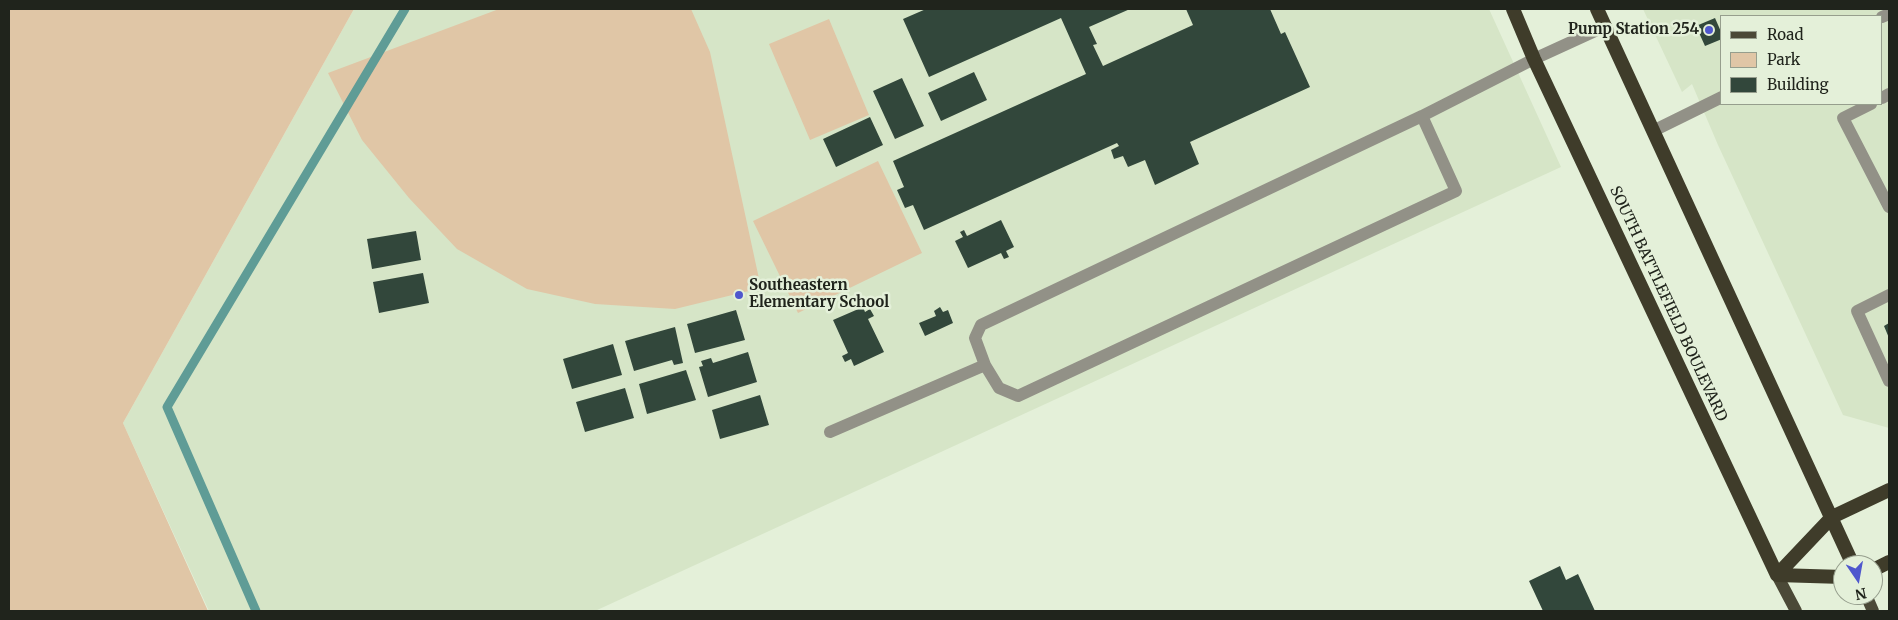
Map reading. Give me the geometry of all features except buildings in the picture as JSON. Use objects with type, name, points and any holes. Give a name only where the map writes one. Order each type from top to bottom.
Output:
[{"type":"highway","name":"SOUTH BATTLEFIELD BOULEVARD","points":[[1513,9],[1534,59],[1777,575]]},
{"type":"highway","points":[[1597,9],[1849,555]]},
{"type":"highway","points":[[1777,575],[1832,517],[1889,490]]},
{"type":"highway","points":[[1777,575],[1833,577]]},
{"type":"main road","name":"SOUTH BATTLEFIELD BOULEVARD","points":[[1777,575],[1796,611]]},
{"type":"lane","points":[[1422,116],[1456,191],[1018,396],[999,388],[985,365],[975,338],[981,325],[1422,116],[1534,59],[1606,26]]},
{"type":"lane","points":[[1653,131],[1720,98]]},
{"type":"lane","points":[[1869,105],[1843,118],[1889,207]]},
{"type":"lane","points":[[1889,295],[1857,311],[1889,382]]},
{"type":"lane","points":[[830,432],[985,365]]},
{"type":"shaded area","name":"Southeastern Elementary School","points":[[354,9],[1489,9],[1561,167],[595,611],[209,611],[123,423]]},
{"type":"shaded area","points":[[1643,9],[1889,9],[1889,428],[1843,415],[1718,145],[1692,84],[1682,92]]},
{"type":"green space","points":[[9,9],[354,9],[123,423],[208,611],[9,611]]},
{"type":"green space","points":[[499,9],[691,9],[710,52],[761,288],[675,309],[595,304],[527,289],[457,249],[409,198],[362,140],[328,73]]},
{"type":"green space","points":[[829,19],[869,115],[810,140],[769,44]]},
{"type":"green space","points":[[878,161],[922,253],[798,313],[753,221]]},
{"type":"waterway","points":[[256,611],[167,407],[405,9]]},
{"type":"place","name":"Pump Station 254","points":[[1709,30]]},
{"type":"place","name":"Southeastern Elementary School","points":[[739,295]]}]
